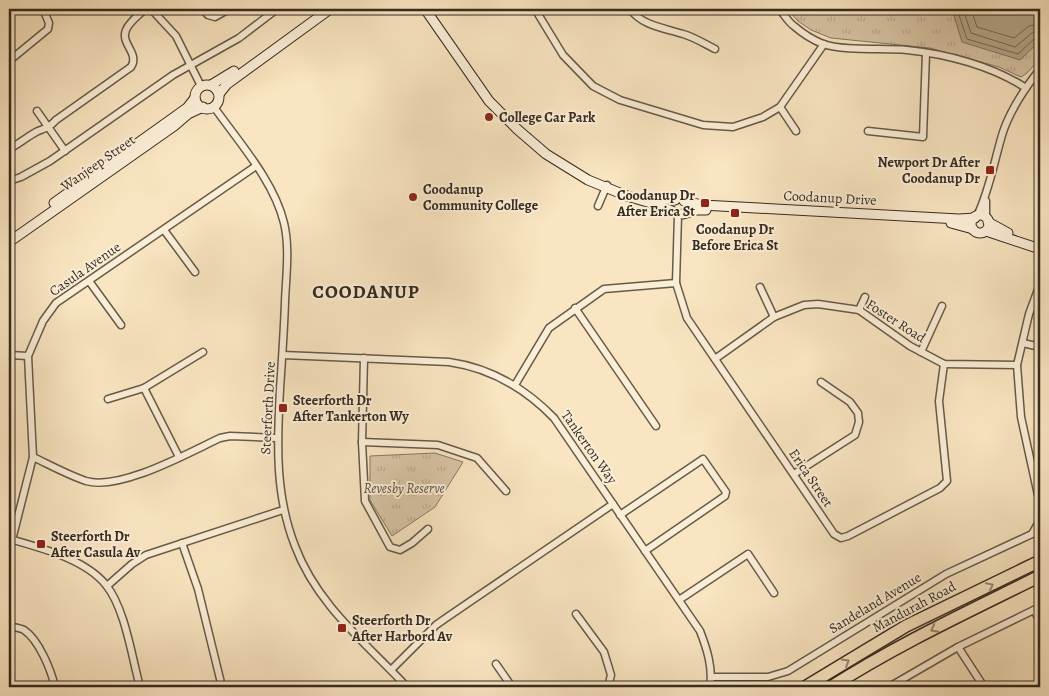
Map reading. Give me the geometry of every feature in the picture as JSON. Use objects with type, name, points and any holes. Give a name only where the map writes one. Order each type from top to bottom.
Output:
[{"type":"highway","name":"Mandurah Road","points":[[805,687],[906,626],[1040,561]]},
{"type":"highway","name":"Mandurah Road","points":[[831,687],[917,637],[1040,576]]},
{"type":"main road","points":[[320,9],[224,79],[211,85],[201,86],[195,98],[198,104],[203,108],[214,107],[218,101],[219,94],[227,84],[330,9]]},
{"type":"main road","name":"Coodanup Drive","points":[[424,9],[489,101],[501,114],[517,130],[558,162],[581,177],[654,199],[702,205],[982,221],[1040,244]]},
{"type":"main road","name":"Coodanup Drive","points":[[431,9],[504,111],[555,156],[577,170],[627,196],[661,206],[678,214],[704,209],[941,222],[973,229],[979,233],[982,221]]},
{"type":"main road","points":[[211,85],[219,94]]},
{"type":"main road","name":"Wanjeep Street","points":[[9,234],[187,108],[195,98]]},
{"type":"main road","name":"Wanjeep Street","points":[[9,242],[174,126],[188,114],[203,108]]},
{"type":"main road","points":[[680,201],[687,207],[678,214],[671,206],[680,201]]},
{"type":"main road","points":[[973,229],[972,221],[982,221]]},
{"type":"main road","name":"Coodanup Drive","points":[[982,221],[1040,249]]},
{"type":"street","points":[[9,61],[48,29],[49,23],[43,9]]},
{"type":"street","points":[[9,149],[38,131],[49,128],[56,120],[132,67],[135,62],[134,56],[124,33],[127,27],[145,9]]},
{"type":"street","points":[[151,9],[176,36],[201,86]]},
{"type":"street","points":[[202,9],[208,15],[215,17],[229,9]]},
{"type":"street","points":[[9,181],[21,178],[65,151],[190,64],[215,53],[239,38],[277,9]]},
{"type":"street","points":[[535,9],[563,55],[593,86],[620,100],[703,125],[733,127],[763,117],[780,107],[824,44]]},
{"type":"street","points":[[630,9],[633,13],[653,25],[684,34],[716,49]]},
{"type":"street","points":[[779,9],[792,25],[810,38],[824,44],[908,50],[960,60],[1011,78],[1026,88]]},
{"type":"street","points":[[868,131],[924,137],[926,53]]},
{"type":"street","points":[[982,221],[986,197],[1004,130],[1015,104],[1040,69]]},
{"type":"street","name":"Steerforth Drive","points":[[214,107],[272,192],[280,209],[284,224],[287,259],[278,438],[279,481],[283,510],[300,559],[324,599],[348,627],[407,687]]},
{"type":"street","points":[[780,107],[796,131]]},
{"type":"street","points":[[37,112],[65,151]]},
{"type":"street","name":"Casula Avenue","points":[[10,539],[33,457],[28,356],[43,321],[56,303],[256,166]]},
{"type":"street","points":[[598,206],[606,186]]},
{"type":"street","name":"Erica Street","points":[[678,214],[676,282],[687,318],[834,534],[841,538],[940,488],[947,481],[940,401],[944,364]]},
{"type":"street","points":[[164,230],[195,272]]},
{"type":"street","points":[[89,281],[121,325]]},
{"type":"street","points":[[515,385],[549,328],[604,289],[676,282]]},
{"type":"street","points":[[1040,284],[1029,314],[1017,365],[1021,418],[1040,504]]},
{"type":"street","points":[[760,287],[774,317]]},
{"type":"street","points":[[859,310],[865,297]]},
{"type":"street","name":"Foster Road","points":[[715,360],[774,317],[804,305],[818,304],[859,310],[921,352],[944,364],[1017,365]]},
{"type":"street","points":[[921,352],[942,306]]},
{"type":"street","points":[[576,308],[656,426]]},
{"type":"street","points":[[1023,342],[1040,347]]},
{"type":"street","points":[[108,399],[144,388],[203,352]]},
{"type":"street","points":[[9,355],[28,356]]},
{"type":"street","name":"Tankerton Way","points":[[283,355],[461,364],[481,369],[515,385],[532,397],[554,418],[700,631],[707,649],[712,677],[710,687]]},
{"type":"street","points":[[364,358],[362,442],[365,501],[390,547],[400,550],[412,544],[428,529]]},
{"type":"street","points":[[794,474],[855,435],[860,422],[858,413],[850,402],[821,382]]},
{"type":"street","points":[[144,388],[179,457]]},
{"type":"street","points":[[33,457],[87,481],[111,482],[140,474],[220,438],[230,436],[278,438]]},
{"type":"street","points":[[362,442],[438,445],[477,458],[506,491]]},
{"type":"street","points":[[620,515],[702,459],[726,492],[725,496],[645,551]]},
{"type":"street","points":[[391,670],[436,625],[613,504]]},
{"type":"street","points":[[107,586],[132,564],[146,555],[283,510]]},
{"type":"street","name":"Sandeland Avenue","points":[[712,677],[768,677],[788,671],[946,574],[1032,534],[1040,520]]},
{"type":"street","points":[[10,539],[62,556],[95,575],[107,586],[119,610],[140,687]]},
{"type":"street","points":[[182,543],[198,589],[222,687]]},
{"type":"street","points":[[679,600],[748,554],[774,593]]},
{"type":"street","points":[[889,687],[958,647],[1037,608],[1040,621]]},
{"type":"street","points":[[576,614],[604,652],[611,675],[608,687]]},
{"type":"street","points":[[9,626],[24,630],[40,648],[52,675],[55,687]]},
{"type":"street","points":[[958,647],[984,687]]},
{"type":"street","points":[[496,664],[512,687]]},
{"type":"green space","points":[[787,9],[1040,9],[1040,59],[1021,77],[999,67],[930,48],[831,38],[811,30],[798,21]]},
{"type":"green space","name":"Revesby Reserve","points":[[435,453],[463,462],[435,507],[392,536],[370,500],[370,456]]},
{"type":"water","points":[[952,9],[1037,10],[1040,12],[1040,41],[1020,60],[962,42]]},
{"type":"place","name":"College Car Park","points":[[489,117]]},
{"type":"place","name":"Newport Dr After Coodanup Dr","points":[[990,170]]},
{"type":"place","name":"Coodanup Community College","points":[[413,197]]},
{"type":"place","name":"Coodanup Dr After Erica St","points":[[705,203]]},
{"type":"place","name":"Coodanup Dr Before Erica St","points":[[735,213]]},
{"type":"place","name":"Steerforth Dr After Tankerton Wy","points":[[283,408]]},
{"type":"place","name":"Steerforth Dr After Casula Av","points":[[41,544]]},
{"type":"place","name":"Steerforth Dr After Harbord Av","points":[[342,628]]},
{"type":"district","name":"COODANUP","points":[[366,292]]}]
